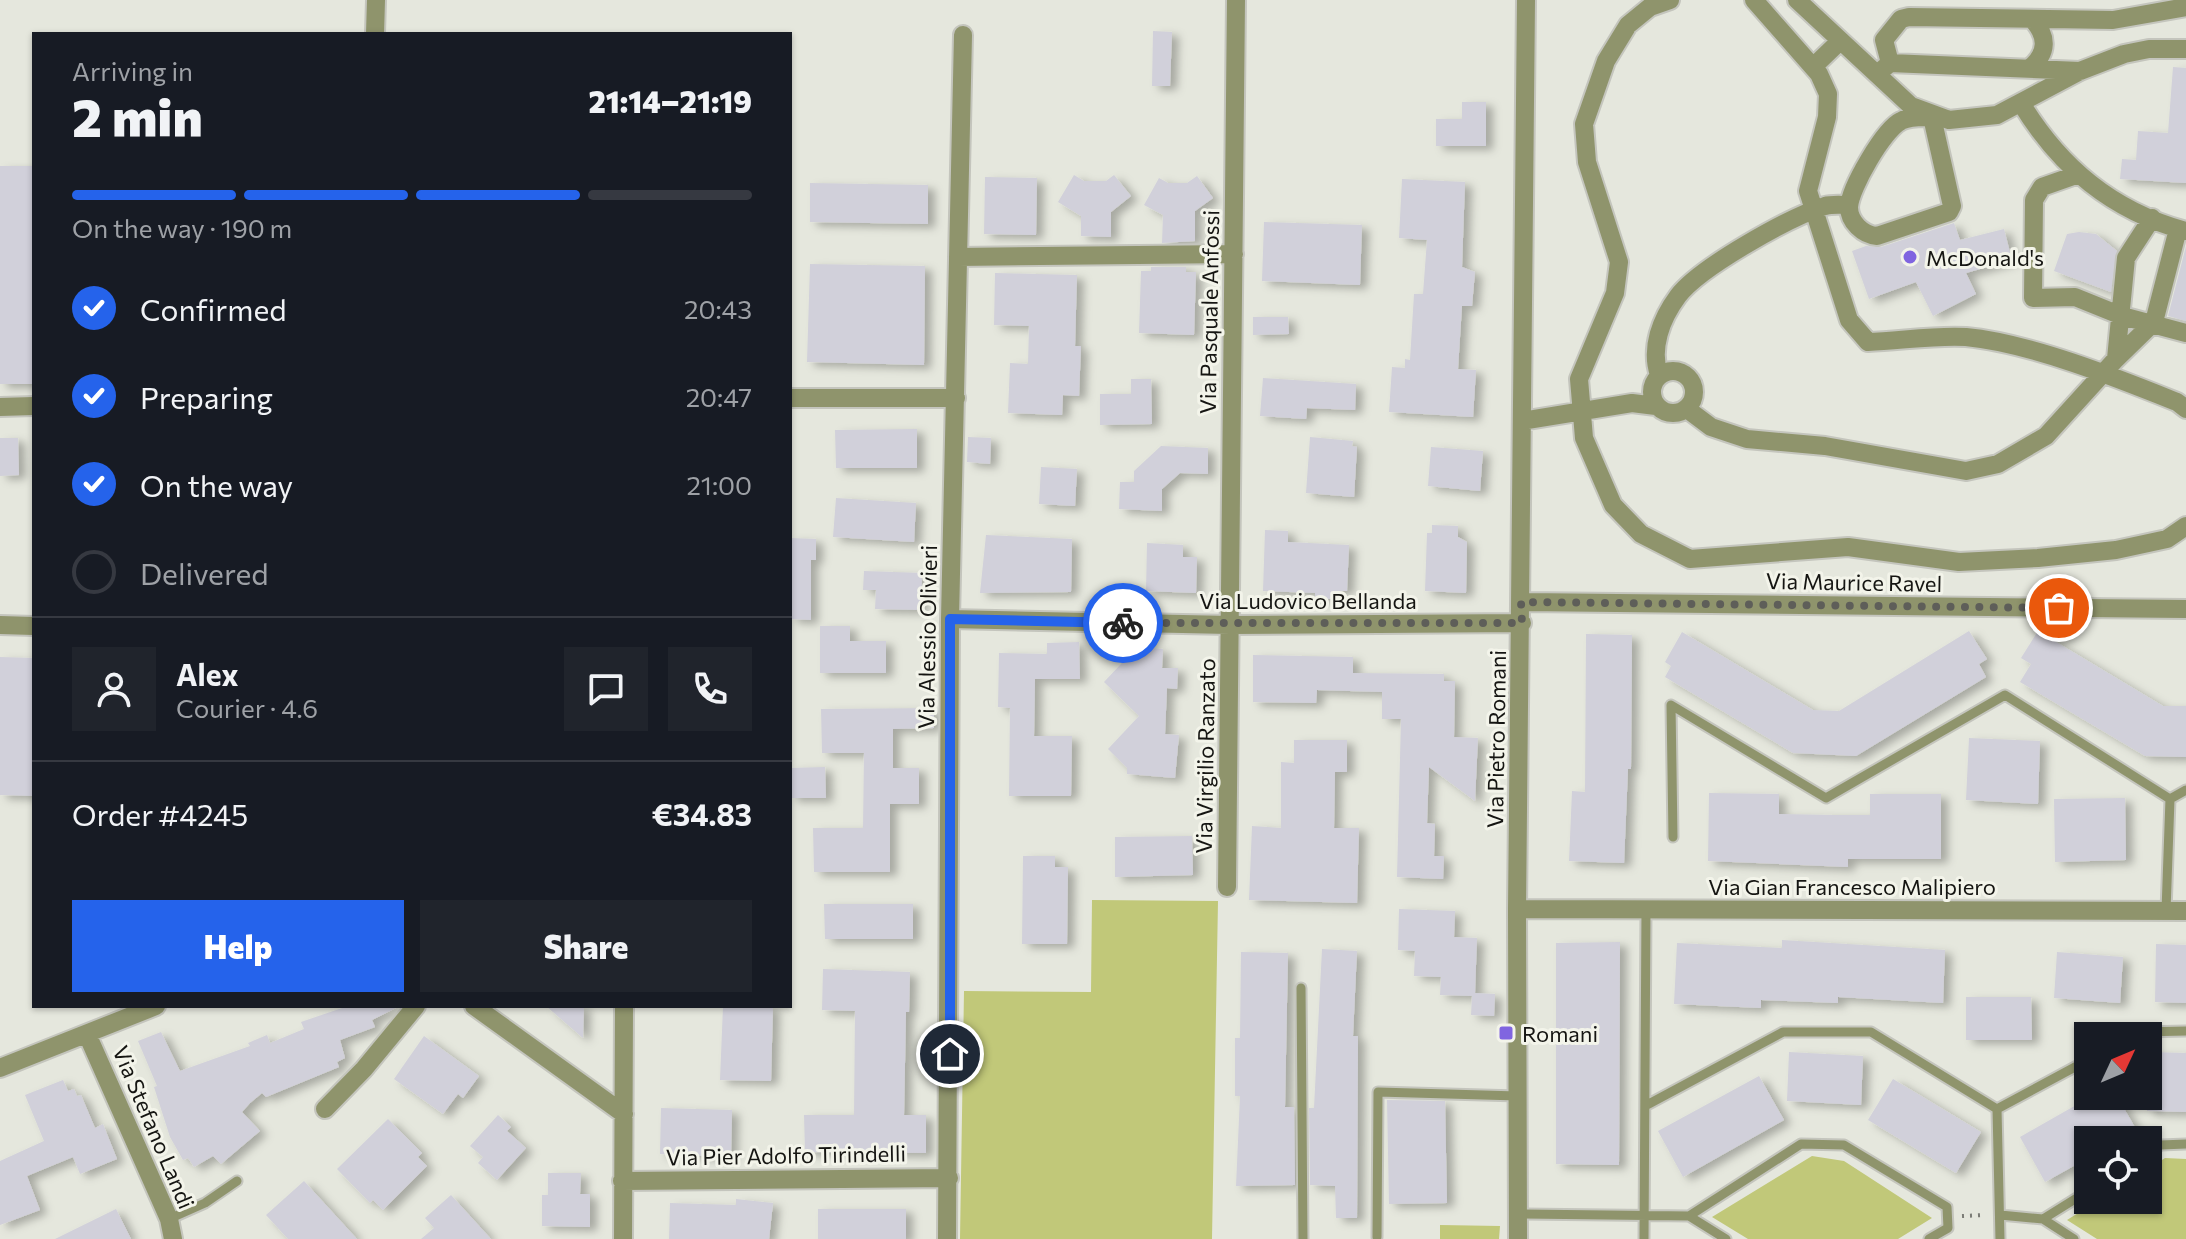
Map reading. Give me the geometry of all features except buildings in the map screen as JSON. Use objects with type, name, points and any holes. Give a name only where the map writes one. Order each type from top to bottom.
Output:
[{"type":"street","points":[[375,32],[376,0]]},
{"type":"street","name":"Via Pasquale Anfossi","points":[[1230,625],[1236,0]]},
{"type":"street","name":"Via Pietro Romani","points":[[1518,1239],[1517,909],[1526,0]]},
{"type":"street","points":[[1670,0],[1650,7],[1628,25],[1606,61],[1584,124],[1587,162],[1619,262],[1615,293],[1579,379],[1584,438],[1593,467],[1613,505],[1641,534],[1690,559],[1848,547],[1959,562],[2116,550],[2167,539],[2186,526]]},
{"type":"street","points":[[1754,0],[1813,67],[1828,94],[1827,117],[1809,177],[1813,211],[1849,320],[1868,342],[1966,337],[2074,363],[2140,387],[2186,409]]},
{"type":"street","points":[[1797,0],[1840,41],[1884,69],[1911,106],[1932,117],[1953,201],[1949,212],[1877,236],[1860,229],[1851,219],[1849,205],[1885,133],[1907,119],[1932,117],[1965,120],[1997,115],[2080,71],[2124,54],[2149,49],[2186,49]]},
{"type":"street","points":[[1884,69],[1884,40],[1901,19],[2113,20],[2186,7]]},
{"type":"street","points":[[2030,68],[2039,60],[2045,44],[2041,28],[2032,19]]},
{"type":"street","name":"Via Alessio Olivieri","points":[[947,1239],[950,619],[963,35]]},
{"type":"street","points":[[1813,67],[1840,41]]},
{"type":"street","points":[[1884,69],[2030,68],[2080,71]]},
{"type":"street","points":[[1687,409],[1711,427],[1747,439],[1825,446],[1966,471],[1998,464],[2046,436],[2154,322],[2182,230],[2152,218],[2076,175],[2045,142],[2021,103]]},
{"type":"street","points":[[2076,175],[2042,187],[2034,200],[2033,298],[2075,297],[2122,316],[2154,322],[2186,333]]},
{"type":"street","points":[[1656,406],[1652,387],[1659,375],[1653,357],[1660,329],[1679,296],[1698,278],[1750,244],[1828,205],[1849,205]]},
{"type":"street","points":[[2116,359],[2126,258],[2152,218]]},
{"type":"street","points":[[958,257],[1234,254]]},
{"type":"street","points":[[1522,421],[1632,403],[1656,406],[1674,414],[1687,409],[1694,396],[1692,382],[1680,372],[1659,375]]},
{"type":"street","points":[[792,398],[956,398]]},
{"type":"street","points":[[0,407],[32,406]]},
{"type":"street","name":"Via Maurice Ravel","points":[[1521,602],[2186,609]]},
{"type":"street","name":"Via Ludovico Bellanda","points":[[950,619],[1230,625],[1522,623]]},
{"type":"street","points":[[0,625],[32,626]]},
{"type":"street","name":"Via Virgilio Ranzato","points":[[1227,887],[1230,625]]},
{"type":"street","name":"Via Gian Francesco Malipiero","points":[[1517,909],[2186,911]]},
{"type":"street","points":[[0,1068],[151,1008]]},
{"type":"street","points":[[325,1109],[364,1069],[414,1008]]},
{"type":"street","points":[[477,1008],[624,1114]]},
{"type":"street","points":[[623,1239],[624,1008]]},
{"type":"street","name":"Via Stefano Landi","points":[[87,1034],[169,1219],[173,1239]]},
{"type":"street","name":"Via Pier Adolfo Tirindelli","points":[[622,1181],[949,1178]]},
{"type":"lane","points":[[1673,837],[1671,705],[1826,798],[2005,695],[2170,799]]},
{"type":"lane","points":[[2170,799],[2186,790]]},
{"type":"lane","points":[[2166,911],[2170,799]]},
{"type":"lane","points":[[1644,1239],[1646,910]]},
{"type":"lane","points":[[1301,988],[1303,1239]]},
{"type":"lane","points":[[2162,1032],[2186,1031]]},
{"type":"lane","points":[[1645,1106],[1783,1032],[1871,1032],[1997,1109]]},
{"type":"lane","points":[[1997,1109],[2074,1068]]},
{"type":"lane","points":[[1377,1237],[1378,1092],[1518,1096]]},
{"type":"lane","points":[[1997,1109],[2000,1239]]},
{"type":"lane","points":[[1689,1216],[1801,1144],[1844,1145],[1947,1207],[1948,1228],[1929,1239]]},
{"type":"lane","points":[[2162,1145],[2186,1144]]},
{"type":"lane","points":[[169,1219],[205,1203],[237,1181]]},
{"type":"lane","points":[[2043,1219],[2074,1200]]},
{"type":"lane","points":[[1518,1214],[1689,1216],[1726,1239]]},
{"type":"lane","points":[[2000,1215],[2043,1219],[2074,1239]]},
{"type":"path","points":[[1947,1216],[2000,1215]]},
{"type":"green space","points":[[1092,900],[1218,901],[1212,1239],[960,1239],[964,991],[1091,992]]},
{"type":"green space","points":[[1812,1156],[1844,1161],[1932,1218],[1898,1239],[1748,1239],[1712,1217]]},
{"type":"green space","points":[[2186,1159],[2186,1239],[2097,1239],[2067,1220],[2077,1214],[2162,1214],[2162,1160]]},
{"type":"green space","points":[[1440,1225],[1500,1226],[1499,1239],[1440,1239]]},
{"type":"way so far","points":[[1123,623],[1522,623],[1521,602],[2059,608]]},
{"type":"place","name":"McDonald's","points":[[1910,257]]},
{"type":"place","name":"Romani","points":[[1506,1033]]},
{"type":"route","points":[[950,1054],[950,619],[1123,623]]}]
